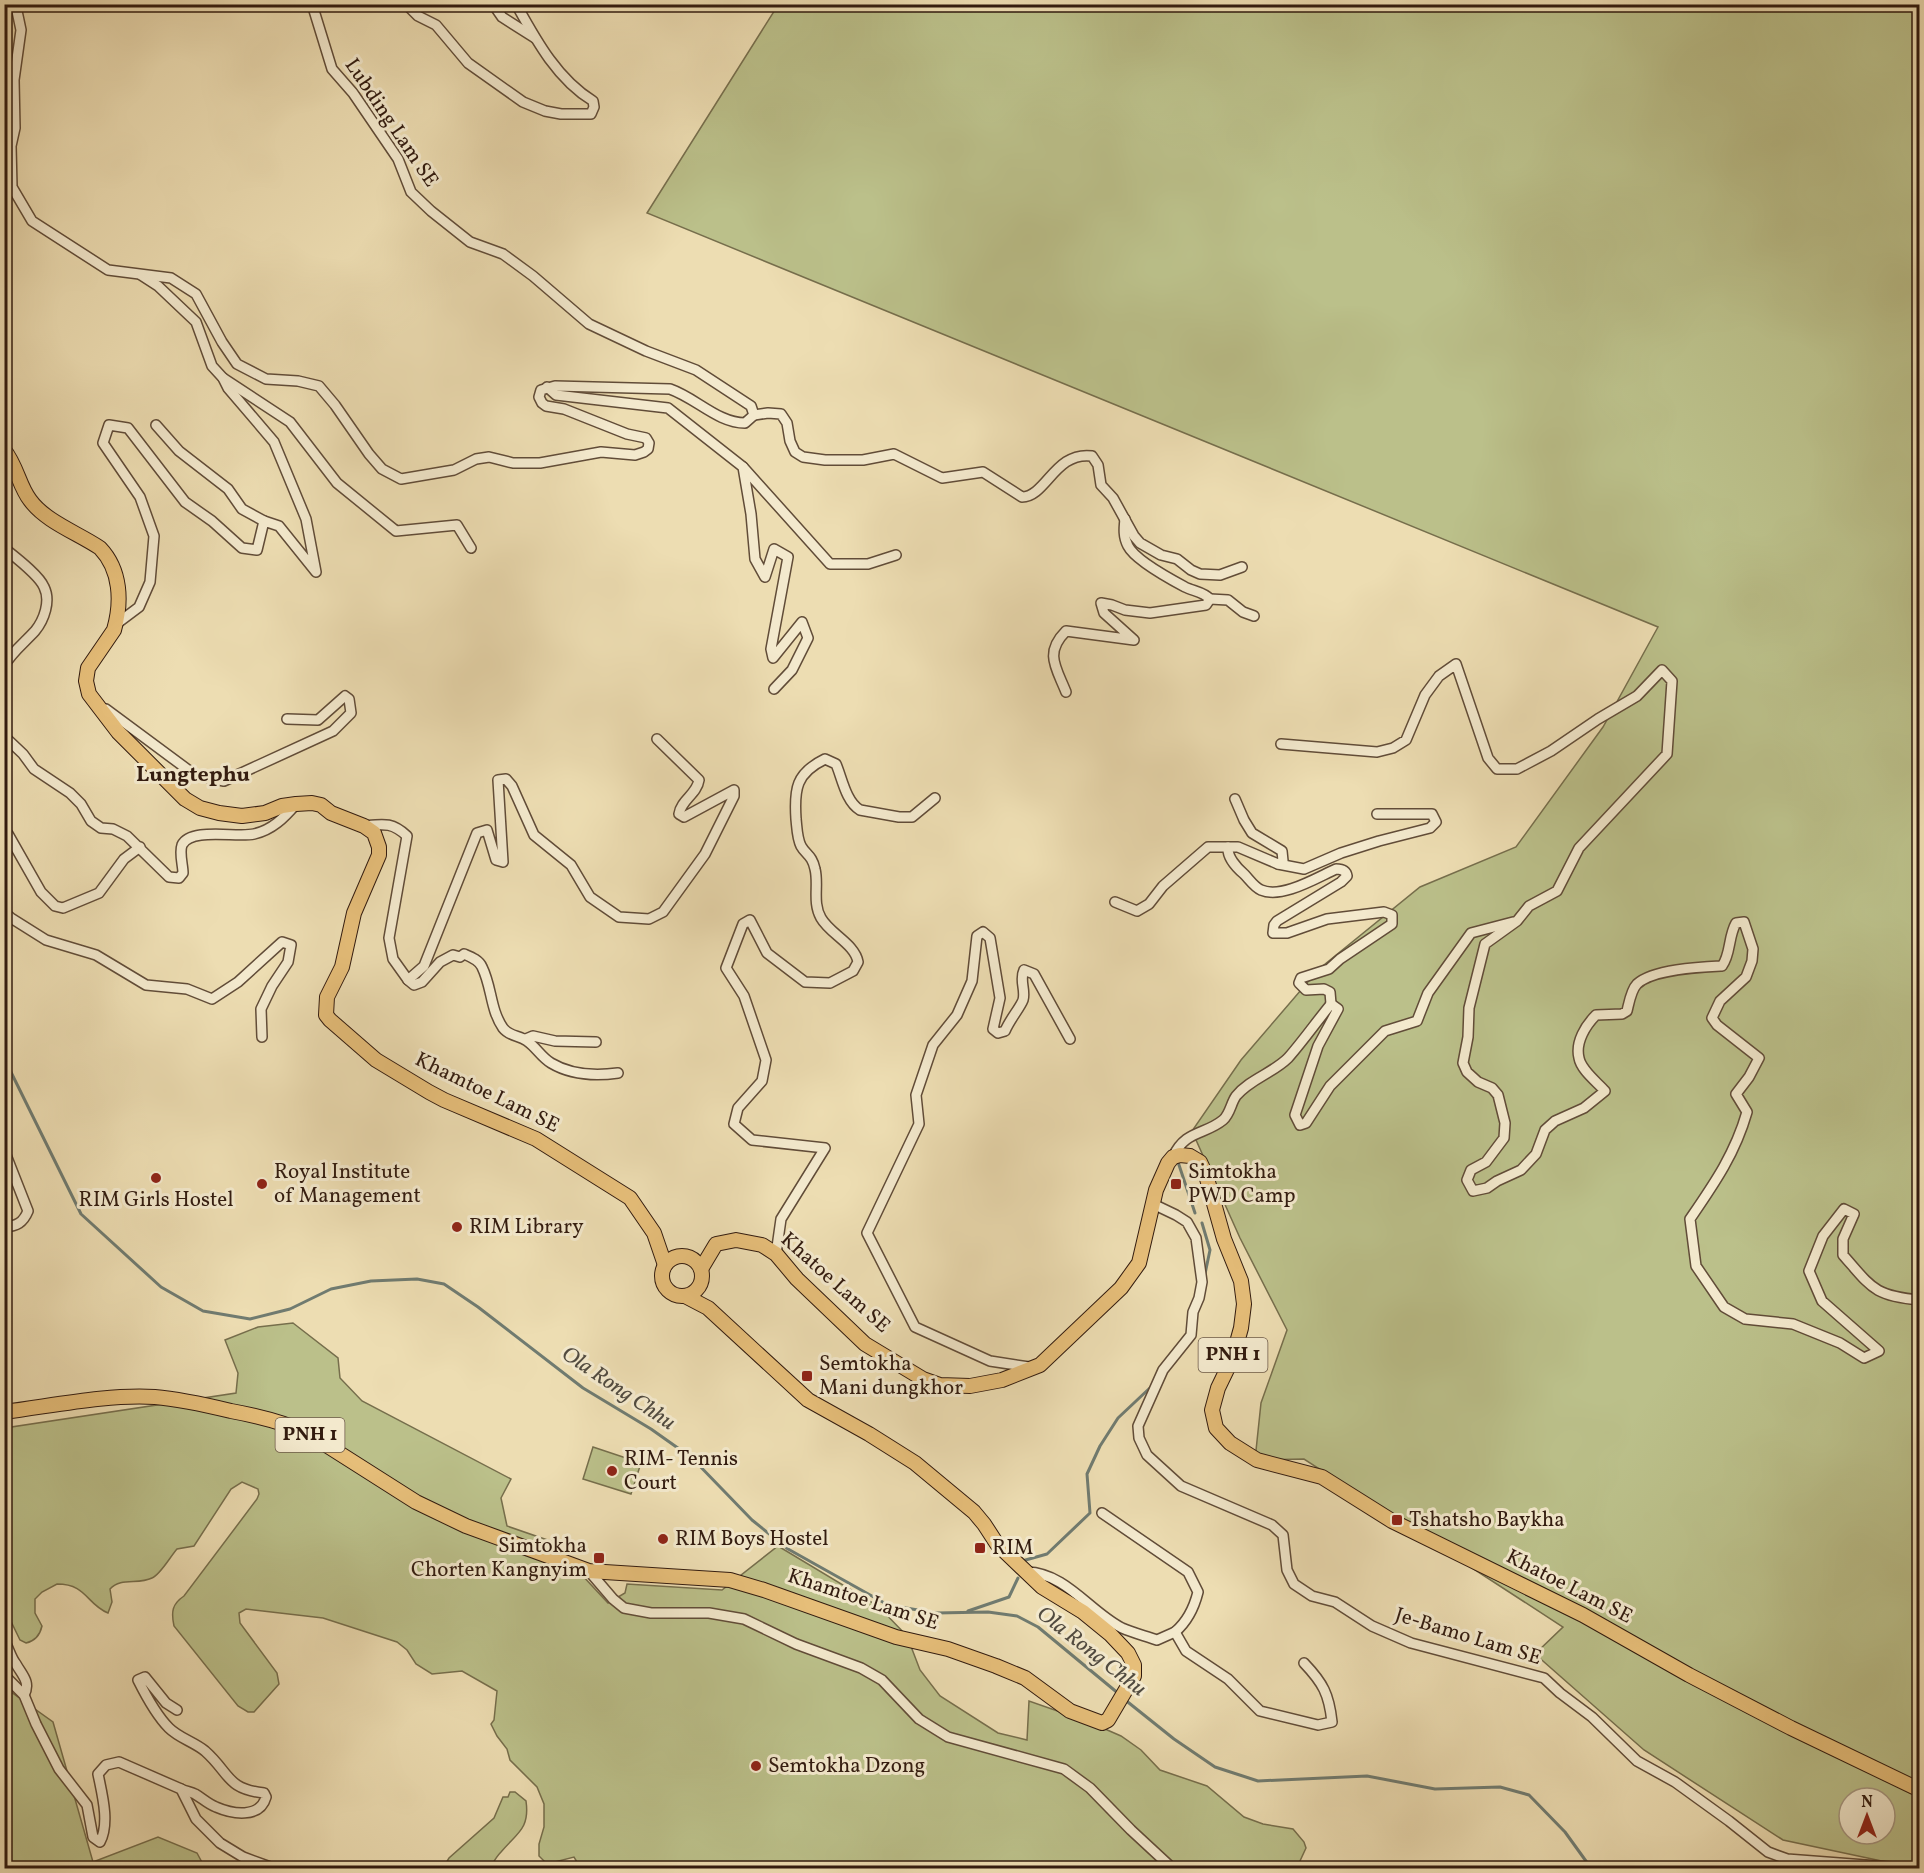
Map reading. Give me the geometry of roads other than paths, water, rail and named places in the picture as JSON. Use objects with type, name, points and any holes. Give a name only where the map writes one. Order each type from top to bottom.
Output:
[{"type":"main road","points":[[4,450],[18,471],[26,495],[35,506],[90,541],[106,554],[115,572],[118,612],[114,630],[88,668],[86,681],[88,694],[118,732],[154,770],[191,803],[219,813],[242,816],[266,813],[282,806],[312,803],[364,826]]},
{"type":"main road","name":"Khamtoe Lam SE","points":[[364,826],[374,833],[379,855],[354,912],[342,967],[327,997],[326,1015],[376,1060],[429,1092],[536,1139],[605,1180],[630,1198],[654,1233],[658,1244],[676,1260]]},
{"type":"main road","name":"Khatoe Lam SE","points":[[676,1260],[711,1249],[716,1244],[736,1240],[762,1245],[777,1254],[797,1279],[865,1344],[923,1378],[940,1385],[970,1386],[1002,1380],[1040,1365],[1121,1288],[1138,1263],[1161,1177],[1173,1157],[1190,1156],[1200,1162],[1206,1175],[1224,1239],[1241,1281],[1244,1304],[1240,1328],[1233,1357],[1218,1388],[1212,1410],[1216,1428],[1230,1443],[1257,1460],[1322,1477],[1392,1521],[1583,1615],[1689,1675],[1791,1728],[1920,1790]]},
{"type":"main road","points":[[700,1269],[711,1249]]},
{"type":"main road","points":[[676,1260],[696,1262],[702,1275],[698,1287],[685,1296],[675,1295],[666,1289],[662,1280],[676,1260]]},
{"type":"main road","name":"Khamtoe Lam SE","points":[[698,1287],[708,1308]]},
{"type":"main road","name":"Khamtoe Lam SE","points":[[4,1412],[102,1400],[154,1397],[181,1400],[270,1419],[309,1434],[440,1515],[589,1570],[730,1580],[896,1637],[948,1648],[1025,1678],[1070,1711],[1102,1723],[1108,1720],[1134,1676],[1134,1665],[1128,1653],[1110,1634],[1083,1612],[1042,1587],[997,1544],[974,1512],[915,1464],[869,1434],[808,1400],[708,1308],[685,1296]]},
{"type":"street","points":[[11,4],[16,11],[21,30],[14,80],[15,128],[11,146],[12,187],[32,221],[108,270],[171,278],[196,294],[222,342],[237,364],[266,379],[298,381],[319,386],[382,469],[401,479],[454,470],[476,459],[489,458],[513,463],[540,463],[601,452],[635,455],[648,449],[649,443],[646,438],[627,434],[564,409],[546,406],[539,397],[541,390],[555,386],[670,390],[684,394],[734,423],[745,423],[754,416],[768,413],[781,414],[788,423],[790,441],[795,452],[803,457],[825,460],[843,458],[863,460],[894,454],[942,478],[983,472],[1022,497],[1032,495],[1064,462],[1077,456],[1092,456],[1098,465],[1101,485],[1113,498],[1140,543],[1161,555],[1177,559],[1200,574],[1220,575],[1242,567]]},
{"type":"street","name":"Lubding Lam SE","points":[[312,4],[332,69],[353,93],[398,159],[411,192],[431,211],[471,242],[503,254],[533,276],[589,324],[646,351],[696,370],[751,406],[754,416]]},
{"type":"street","points":[[406,4],[418,15],[436,25],[468,63],[523,102],[545,111],[561,114],[591,114],[594,107],[592,101],[579,93],[561,75],[535,38],[516,4]]},
{"type":"street","points":[[493,4],[502,17],[535,38]]},
{"type":"street","points":[[139,274],[158,286],[196,322],[212,366],[223,378],[290,422],[337,483],[396,531],[457,525],[471,548]]},
{"type":"street","points":[[156,424],[179,451],[228,489],[242,509],[279,526],[316,572],[306,519],[274,442],[228,388],[223,378]]},
{"type":"street","points":[[547,387],[556,395],[668,408],[743,467],[830,564],[868,564],[896,555]]},
{"type":"street","points":[[115,625],[139,607],[150,582],[154,536],[140,497],[103,443],[109,425],[128,428],[185,502],[212,521],[242,548],[257,550],[264,521]]},
{"type":"street","points":[[743,467],[751,514],[755,559],[765,577],[774,549],[788,557],[771,650],[773,658],[802,622],[808,638],[792,670],[774,689]]},
{"type":"street","points":[[1125,519],[1124,534],[1128,547],[1135,555],[1184,586],[1210,599],[1228,600],[1243,612],[1254,616]]},
{"type":"street","points":[[4,548],[45,587],[47,601],[37,628],[4,666]]},
{"type":"street","points":[[1066,692],[1053,658],[1056,641],[1066,631],[1134,640],[1104,613],[1101,603],[1125,610],[1150,613],[1206,605],[1210,599]]},
{"type":"street","points":[[1281,744],[1377,752],[1393,748],[1406,740],[1425,695],[1439,676],[1456,664],[1488,758],[1497,769],[1517,769],[1551,751],[1637,696],[1662,670],[1672,681],[1667,754],[1579,848],[1557,891],[1528,906],[1517,921],[1485,944],[1469,1008],[1468,1036],[1463,1063],[1467,1072],[1478,1082],[1492,1088],[1498,1095],[1505,1123],[1504,1138],[1486,1162],[1471,1170],[1467,1180],[1473,1191],[1487,1188],[1497,1180],[1521,1170],[1536,1154],[1545,1130],[1555,1121],[1584,1108],[1605,1091],[1579,1058],[1582,1034],[1596,1015],[1622,1014],[1628,1011],[1630,999],[1637,984],[1649,978],[1687,967],[1722,966],[1727,959],[1732,931],[1736,923],[1744,922],[1753,949],[1752,962],[1746,977],[1720,1001],[1712,1018],[1717,1025],[1760,1059],[1736,1094],[1748,1112],[1740,1136],[1730,1158],[1690,1220],[1696,1266],[1724,1307],[1745,1319],[1793,1324],[1840,1343],[1864,1358],[1879,1351],[1822,1300],[1809,1271],[1823,1236],[1844,1209],[1854,1214],[1844,1239],[1844,1255],[1871,1287],[1889,1296],[1920,1300]]},
{"type":"street","points":[[94,701],[195,775],[224,781],[333,731],[351,713],[349,699],[345,696],[318,720],[287,719]]},
{"type":"street","points":[[4,736],[23,754],[34,769],[70,793],[81,804],[91,821],[101,828],[113,829],[127,836],[168,877],[179,878],[183,871],[181,849],[188,839],[199,835],[243,835],[262,831],[280,821],[296,804]]},
{"type":"street","points":[[408,980],[423,966],[477,833],[487,830],[496,860],[503,862],[498,780],[506,779],[512,786],[534,835],[572,865],[590,897],[619,917],[649,919],[663,912],[705,854],[734,796],[734,790],[684,817],[679,814],[680,808],[698,788],[699,780],[657,739]]},
{"type":"street","points":[[777,1254],[781,1219],[825,1148],[752,1140],[734,1124],[738,1108],[762,1082],[766,1060],[744,996],[726,968],[743,924],[750,920],[767,952],[805,982],[830,983],[853,971],[858,962],[857,954],[833,934],[821,919],[815,906],[815,870],[811,856],[801,848],[798,838],[796,790],[801,777],[812,765],[825,759],[836,764],[850,799],[855,808],[860,810],[912,817],[934,798]]},
{"type":"street","points":[[1235,799],[1252,833],[1282,851],[1283,861],[1278,864]]},
{"type":"street","points":[[1115,902],[1137,911],[1149,904],[1163,886],[1208,848],[1238,847],[1278,864],[1304,869],[1378,840],[1430,828],[1436,822],[1432,814],[1377,814]]},
{"type":"street","points":[[364,826],[378,824],[396,826],[407,836],[389,938],[393,959],[408,980],[414,985],[422,982],[440,962],[453,955],[460,957],[464,954],[473,957],[482,966],[492,1008],[504,1030],[511,1036],[526,1040],[552,1063],[570,1071],[600,1076],[618,1073]]},
{"type":"street","points":[[4,832],[8,834],[41,892],[55,906],[63,908],[99,893],[124,859],[140,847]]},
{"type":"street","points":[[1173,1157],[1177,1149],[1192,1134],[1217,1124],[1226,1117],[1236,1097],[1243,1090],[1287,1059],[1331,1004],[1330,992],[1323,989],[1306,990],[1299,983],[1301,978],[1329,969],[1340,958],[1392,924],[1392,915],[1384,912],[1327,919],[1287,933],[1273,933],[1276,921],[1341,882],[1347,873],[1336,869],[1281,892],[1271,892],[1257,888],[1239,870],[1227,852],[1228,848]]},
{"type":"street","points":[[4,912],[46,940],[96,954],[146,985],[187,989],[212,999],[238,982],[282,942],[291,945],[288,962],[261,1009],[262,1036]]},
{"type":"street","points":[[1331,1004],[1338,1009],[1318,1046],[1295,1115],[1300,1125],[1306,1123],[1330,1086],[1385,1030],[1417,1021],[1428,993],[1471,933],[1517,921]]},
{"type":"street","points":[[1040,1365],[1027,1368],[990,1361],[915,1327],[867,1233],[919,1124],[916,1095],[933,1045],[957,1015],[972,981],[977,936],[983,932],[990,938],[1000,998],[993,1029],[998,1033],[1005,1031],[1023,1000],[1021,976],[1024,970],[1034,974],[1070,1039]]},
{"type":"street","points":[[526,1040],[533,1036],[555,1041],[596,1042]]},
{"type":"street","points":[[4,1150],[28,1211],[25,1219],[15,1226],[4,1227]]},
{"type":"street","name":"Je-Bamo Lam SE","points":[[1153,1204],[1187,1222],[1196,1238],[1202,1282],[1193,1312],[1191,1335],[1163,1370],[1138,1426],[1139,1438],[1147,1455],[1181,1486],[1272,1525],[1283,1535],[1287,1570],[1294,1584],[1312,1596],[1335,1602],[1372,1626],[1411,1642],[1544,1678],[1592,1717],[1636,1761],[1675,1782],[1767,1852],[1787,1859],[1905,1869]]},
{"type":"street","points":[[1028,1572],[1061,1583],[1121,1627],[1157,1640],[1175,1632],[1184,1624],[1195,1605],[1198,1592],[1188,1572],[1102,1513]]},
{"type":"street","points":[[589,1570],[613,1599],[624,1608],[651,1612],[709,1613],[744,1618],[796,1644],[861,1668],[882,1680],[919,1719],[948,1737],[1064,1769],[1090,1788],[1172,1869]]},
{"type":"street","points":[[1175,1632],[1186,1651],[1228,1679],[1260,1711],[1318,1725],[1332,1722],[1330,1702],[1321,1680],[1305,1663]]},
{"type":"street","points":[[5,1642],[15,1664],[27,1679],[24,1695]]},
{"type":"street","points":[[4,1675],[24,1695],[59,1770],[87,1805],[93,1837],[100,1842],[104,1834],[103,1802],[98,1773],[106,1765],[119,1762],[195,1794],[214,1807],[241,1814],[258,1810],[264,1804],[266,1797],[264,1793],[247,1791],[238,1787],[204,1750],[169,1729],[147,1698],[138,1680],[145,1677],[166,1703],[177,1710]]},
{"type":"street","points":[[181,1789],[196,1819],[220,1843],[243,1857],[273,1869]]},
{"type":"waterway","name":"Ola Rong Chhu","points":[[4,1058],[81,1214],[161,1287],[203,1311],[250,1319],[290,1309],[331,1289],[371,1281],[417,1279],[444,1284],[478,1307],[583,1388],[651,1429],[692,1458],[752,1520],[788,1549],[888,1605],[936,1613],[988,1612],[1017,1616],[1038,1627],[1119,1694]]},
{"type":"waterway","points":[[1178,1162],[1195,1213]]},
{"type":"waterway","points":[[1202,1223],[1210,1250],[1205,1274]]},
{"type":"waterway","points":[[1022,1561],[1047,1554],[1090,1513],[1087,1474],[1100,1446],[1118,1418],[1152,1386]]},
{"type":"waterway","points":[[968,1611],[1009,1597],[1018,1578]]},
{"type":"waterway","name":"Ola Rong Chhu","points":[[1124,1699],[1174,1739],[1215,1767],[1258,1781],[1367,1776],[1435,1789],[1500,1787],[1529,1795],[1565,1832],[1591,1868]]},
{"type":"place","name":"RIM Girls Hostel","points":[[156,1178]]},
{"type":"place","name":"Royal Institute of Management","points":[[262,1184]]},
{"type":"place","name":"Simtokha PWD Camp","points":[[1176,1184]]},
{"type":"place","name":"RIM Library","points":[[457,1227]]},
{"type":"place","name":"Semtokha Mani dungkhor","points":[[807,1376]]},
{"type":"place","name":"RIM- Tennis Court","points":[[612,1471]]},
{"type":"place","name":"Tshatsho Baykha","points":[[1397,1520]]},
{"type":"place","name":"RIM Boys Hostel","points":[[663,1539]]},
{"type":"place","name":"RIM","points":[[980,1548]]},
{"type":"place","name":"Simtokha Chorten Kangnyim","points":[[599,1558]]},
{"type":"place","name":"Semtokha Dzong","points":[[756,1766]]},
{"type":"district","name":"Lungtephu","points":[[193,775]]}]
